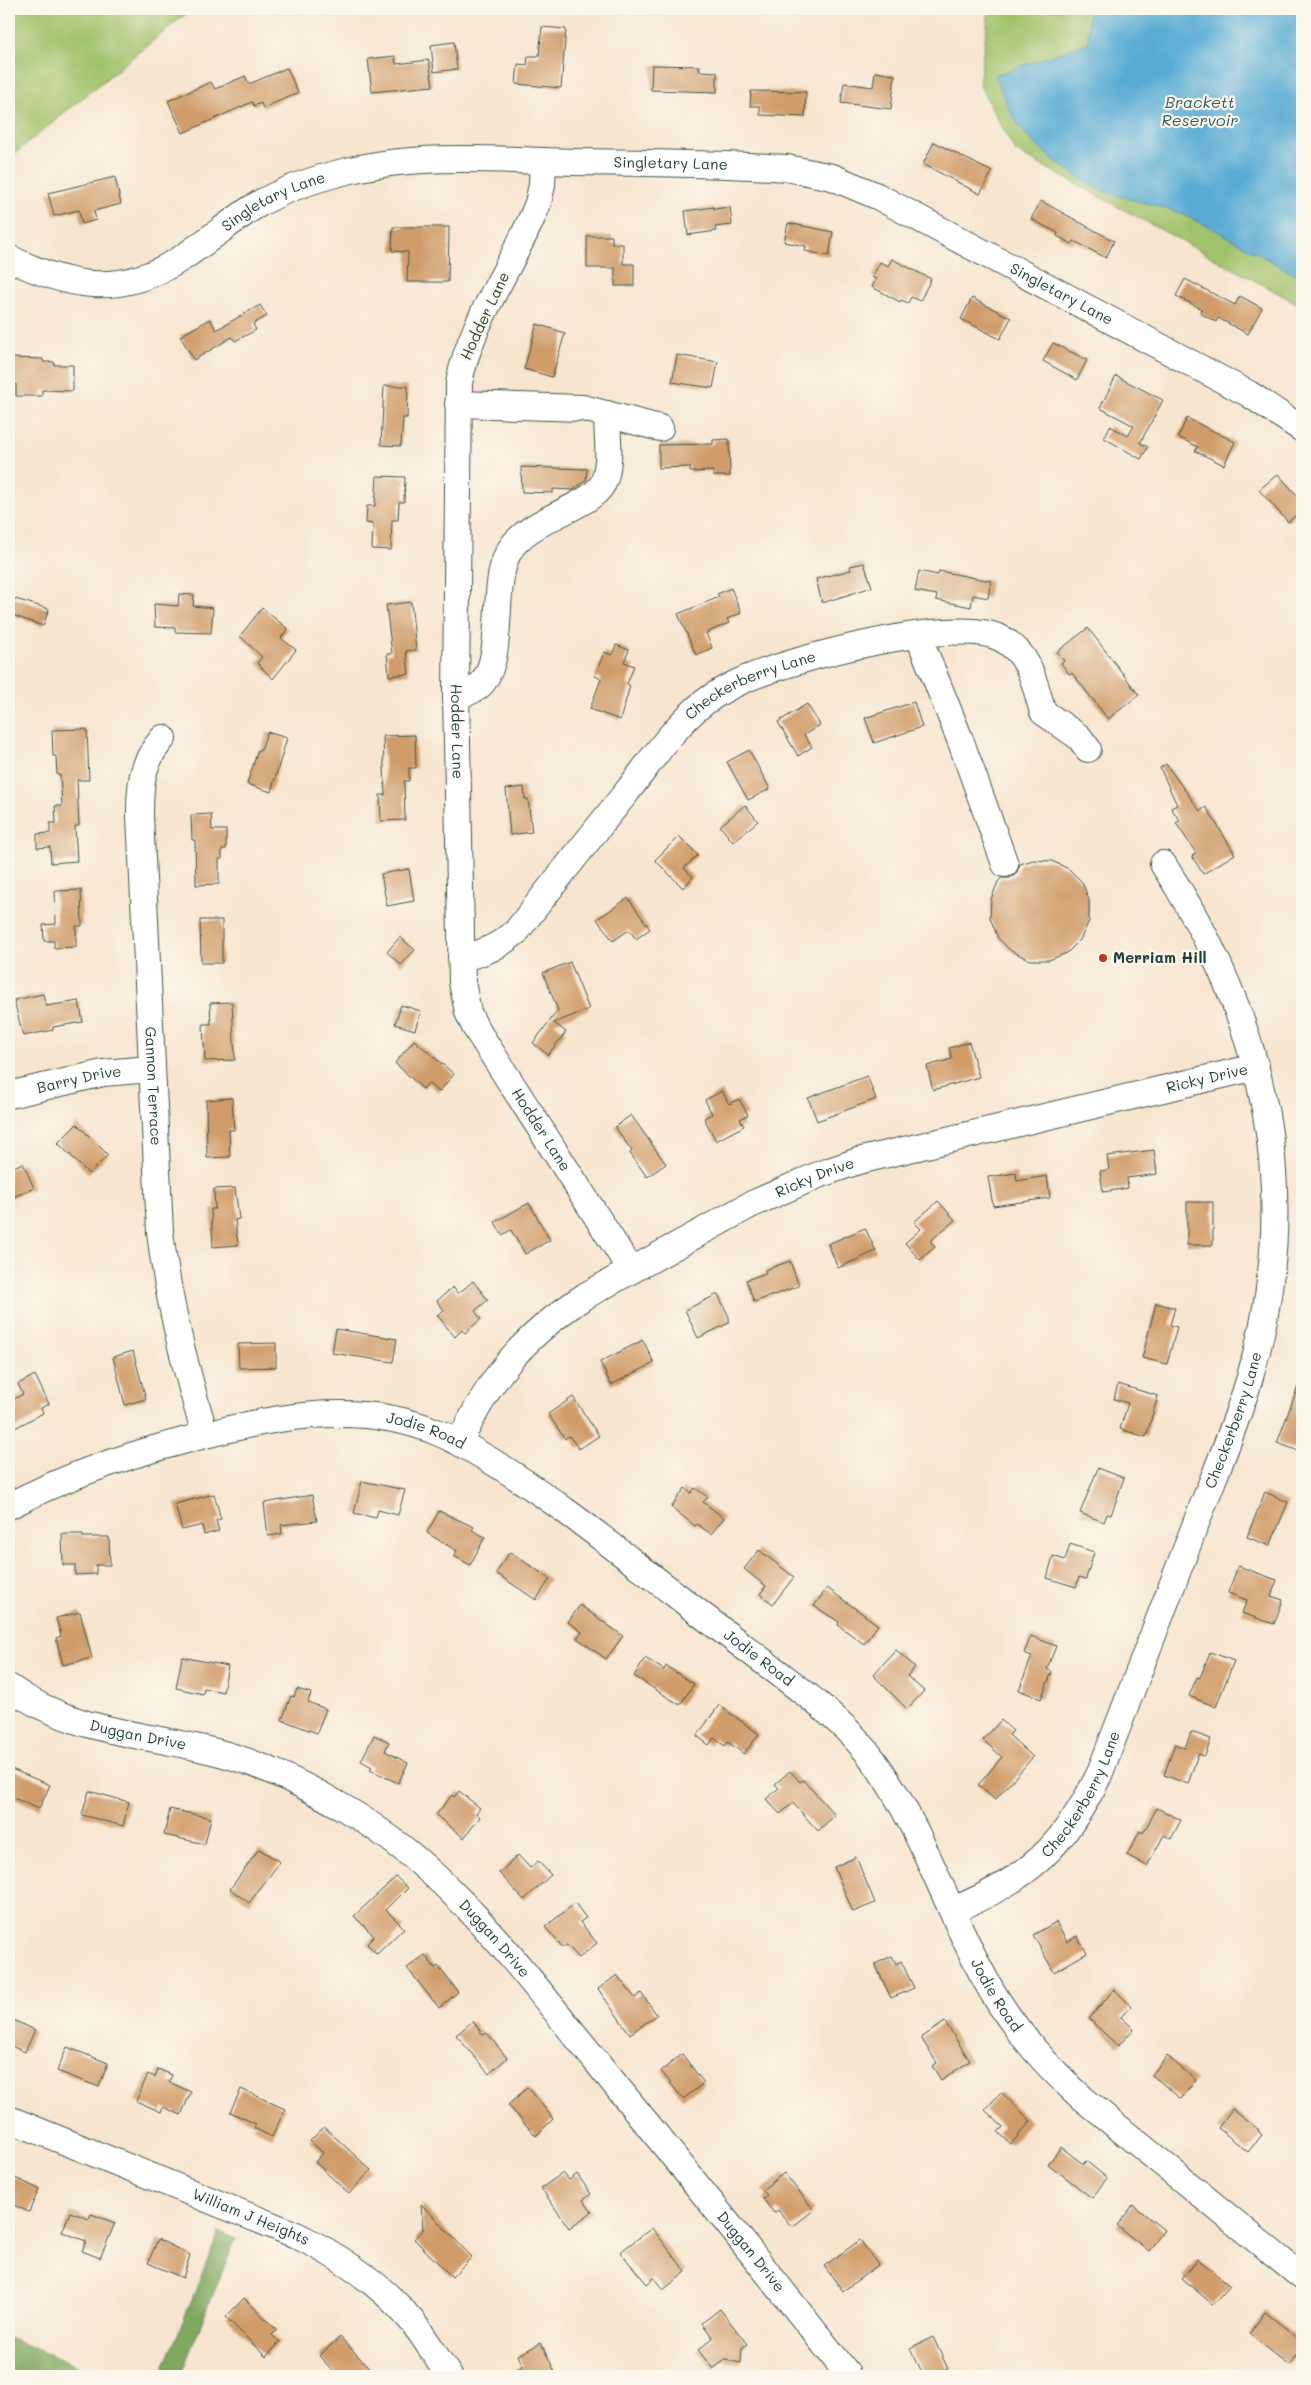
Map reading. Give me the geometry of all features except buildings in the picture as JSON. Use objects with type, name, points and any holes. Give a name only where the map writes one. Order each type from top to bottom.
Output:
[{"type":"street","name":"Singletary Lane","points":[[9,258],[60,279],[99,286],[115,285],[150,276],[170,265],[254,207],[283,192],[321,178],[348,171],[401,162],[476,159],[761,166],[810,171],[832,177],[876,196],[1249,394],[1302,429]]},
{"type":"street","name":"Hodder Lane","points":[[543,161],[542,185],[538,203],[468,348],[462,366],[458,404],[456,695],[461,957],[465,998],[475,1027],[631,1270]]},
{"type":"street","points":[[458,404],[563,405],[660,428]]},
{"type":"street","points":[[456,695],[470,692],[478,687],[487,674],[494,649],[504,564],[516,541],[538,524],[591,497],[605,480],[607,414]]},
{"type":"street","name":"Checkerberry Lane","points":[[461,957],[475,956],[491,949],[516,932],[681,724],[712,698],[748,678],[791,663],[830,652],[918,635],[958,632],[991,635],[1001,638],[1013,646],[1029,666],[1035,679],[1043,712],[1079,737],[1088,749]]},
{"type":"street","points":[[918,635],[961,742],[1005,864]]},
{"type":"street","name":"Gannon Terrace","points":[[163,738],[146,762],[140,794],[159,1223],[164,1265],[179,1341],[205,1434]]},
{"type":"street","name":"Checkerberry Lane","points":[[953,1910],[996,1891],[1037,1863],[1062,1837],[1087,1799],[1099,1775],[1239,1411],[1259,1341],[1272,1263],[1274,1230],[1271,1138],[1246,1030],[1212,948],[1194,913],[1162,864]]},
{"type":"street","name":"Ricky Drive","points":[[460,1442],[484,1393],[517,1351],[562,1312],[631,1270],[750,1204],[818,1175],[858,1161],[1256,1067]]},
{"type":"street","name":"Barry Drive","points":[[9,1095],[103,1073],[151,1069]]},
{"type":"street","name":"Jodie Road","points":[[9,1506],[63,1479],[92,1468],[205,1434],[275,1418],[330,1414],[359,1415],[411,1424],[435,1431],[460,1442],[535,1488],[802,1691],[851,1734],[891,1786],[953,1910],[983,1976],[1034,2052],[1055,2074],[1302,2277]]},
{"type":"street","name":"Duggan Drive","points":[[9,1687],[39,1706],[62,1717],[116,1733],[218,1752],[254,1764],[344,1808],[415,1857],[443,1881],[480,1921],[746,2245],[846,2372]]},
{"type":"street","name":"William J Heights","points":[[9,2119],[296,2235],[329,2252],[370,2280],[392,2300],[410,2320],[449,2376]]},
{"type":"green space","points":[[9,9],[192,9],[9,158]]},
{"type":"green space","name":"Brackett Reservoir","points":[[989,9],[1302,9],[1302,306],[1015,151],[979,84]]},
{"type":"green space","points":[[219,2232],[236,2238],[180,2376],[161,2376]]},
{"type":"green space","points":[[9,2338],[75,2365],[95,2376],[9,2376]]},
{"type":"water","name":"Brackett Reservoir","points":[[1089,9],[1302,9],[1302,278],[1197,221],[1171,210],[1095,187],[1049,156],[1022,130],[1003,97],[995,75],[1088,43]]},
{"type":"place","name":"Merriam Hill","points":[[1103,958]]}]
